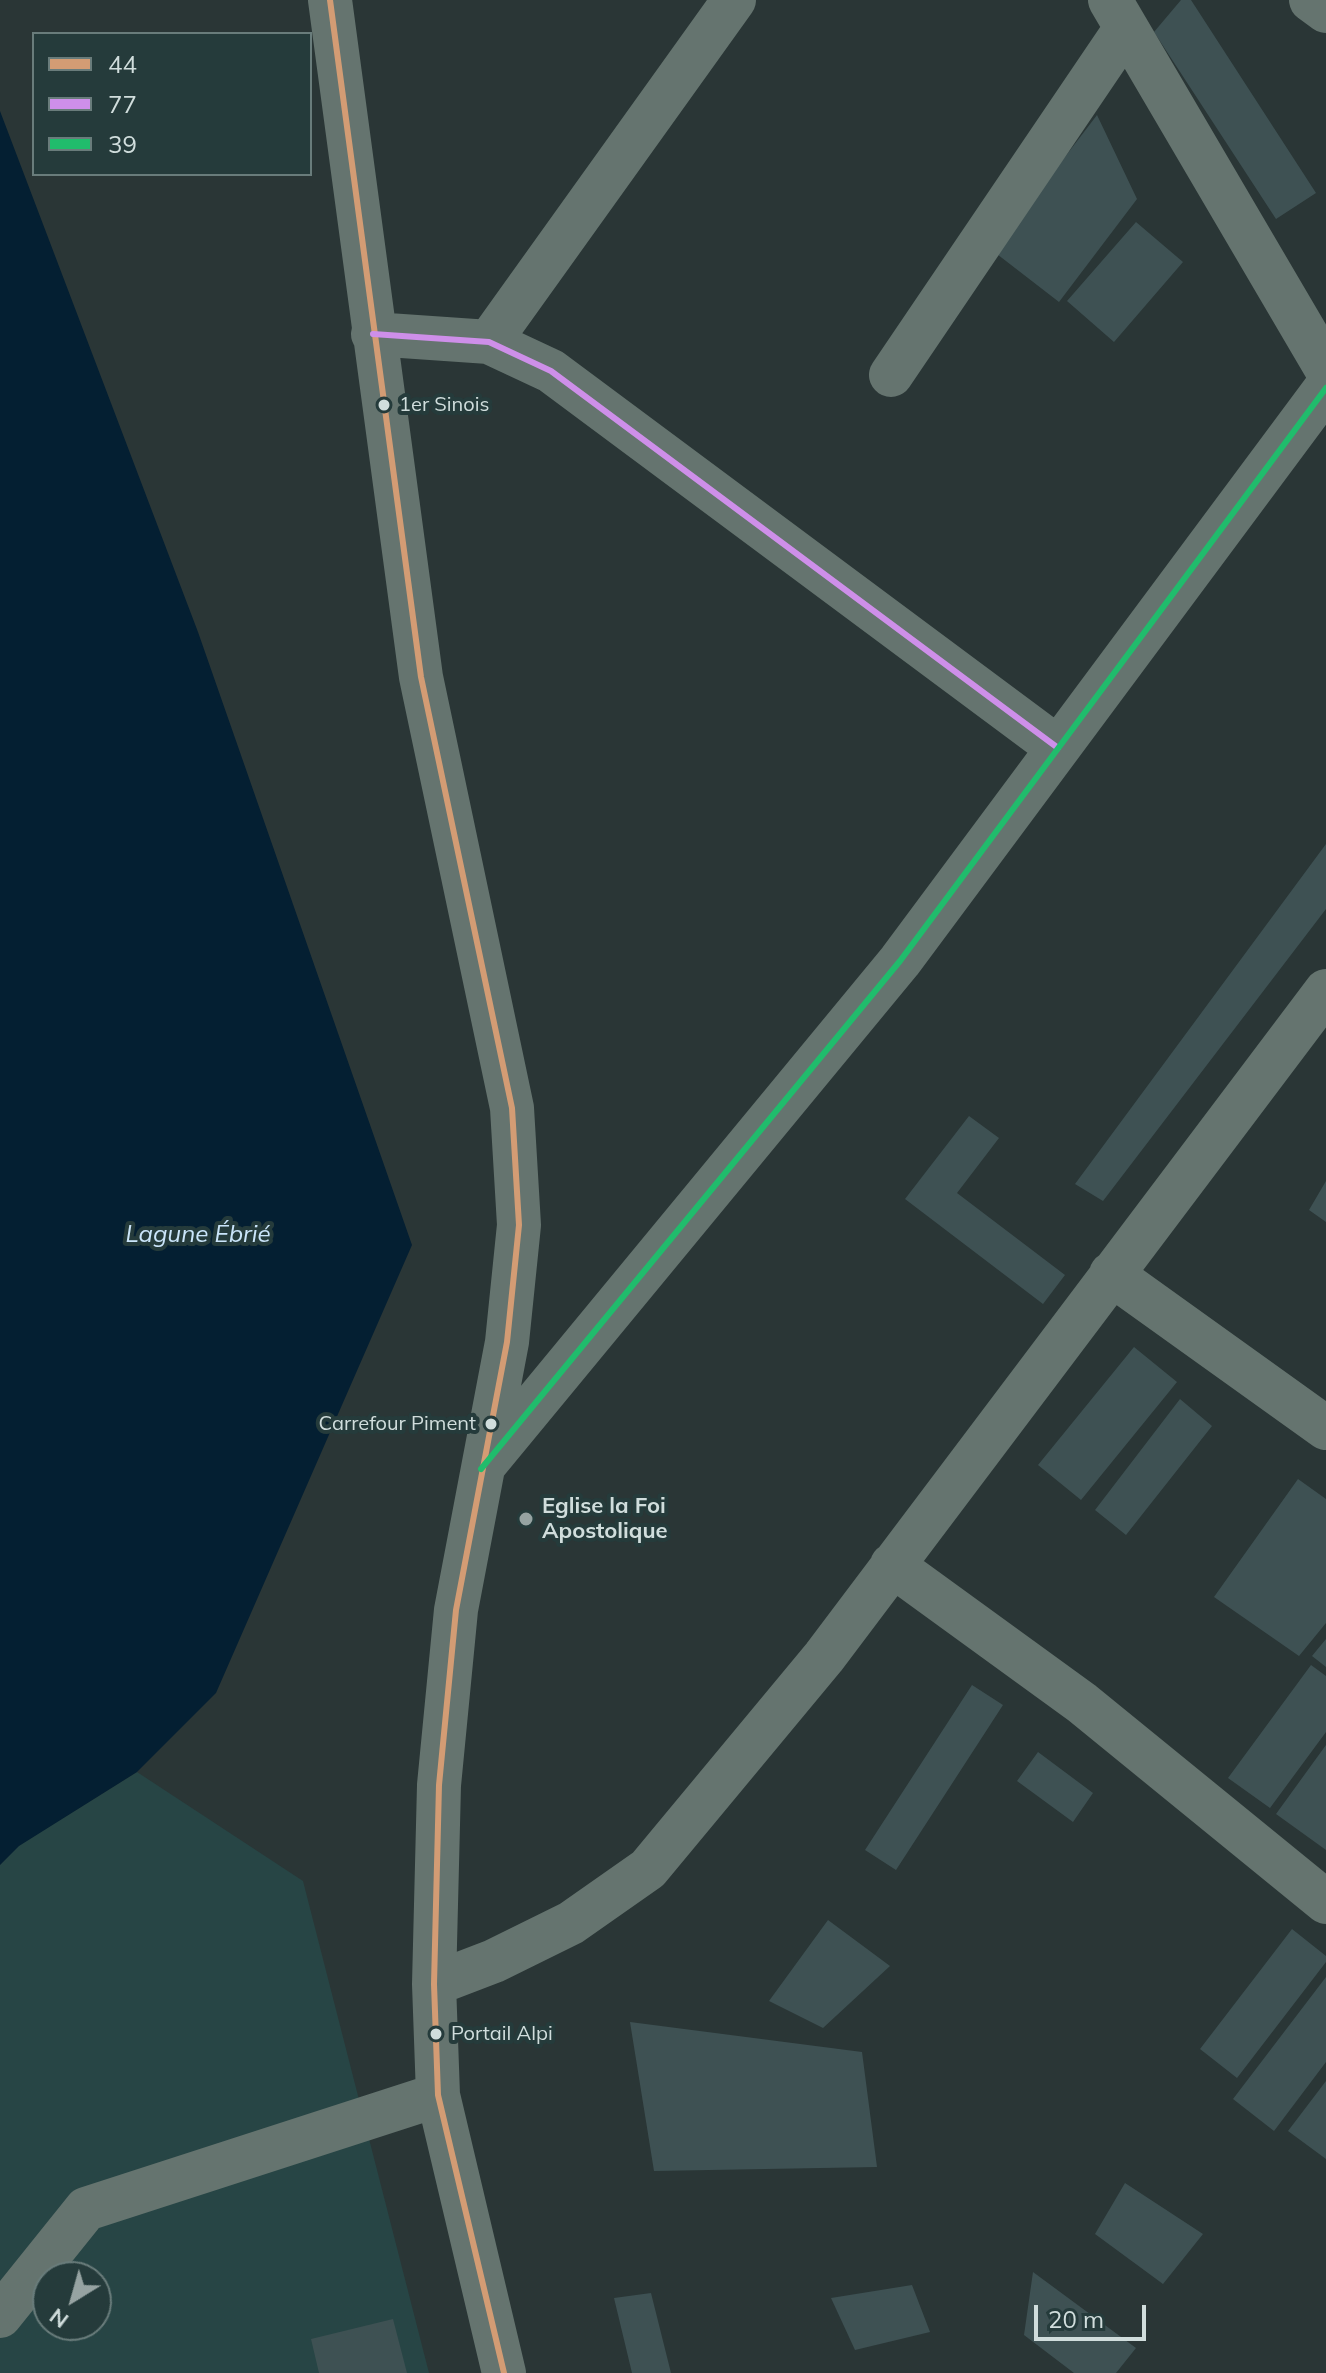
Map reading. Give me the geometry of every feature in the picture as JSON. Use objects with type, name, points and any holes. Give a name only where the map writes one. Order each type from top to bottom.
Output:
[{"type":"street","points":[[331,0],[421,677],[512,1108],[519,1225],[507,1342],[456,1610],[439,1785],[434,1984],[438,2095],[504,2373]]},
{"type":"street","points":[[489,342],[734,0]]},
{"type":"street","points":[[1311,0],[1326,11]]},
{"type":"street","points":[[891,375],[1118,14],[1326,368]]},
{"type":"street","points":[[373,334],[489,342],[551,371],[1058,748]]},
{"type":"street","points":[[481,1469],[837,1040],[1326,388]]},
{"type":"street","points":[[434,1984],[494,1961],[571,1923],[648,1869],[824,1657],[1326,991]]},
{"type":"street","points":[[1111,1274],[1326,1428]]},
{"type":"street","points":[[892,1565],[1082,1703],[1326,1902]]},
{"type":"street","points":[[0,2316],[86,2209],[438,2095]]},
{"type":"shaded area","points":[[137,1772],[303,1881],[429,2373],[0,2373],[0,1865],[18,1846]]},
{"type":"water","name":"Lagune Ébrié","points":[[0,111],[198,632],[412,1245],[216,1693],[137,1772],[19,1846],[0,1865]]},
{"type":"building","points":[[1181,0],[1191,0],[1316,193],[1276,219],[1154,32]]},
{"type":"building","points":[[1097,115],[1137,199],[1059,302],[993,251]]},
{"type":"building","points":[[1136,222],[1183,262],[1114,342],[1067,301]]},
{"type":"building","points":[[1326,844],[1326,909],[1103,1201],[1075,1184]]},
{"type":"building","points":[[969,1116],[999,1138],[957,1193],[1065,1275],[1043,1304],[905,1199]]},
{"type":"building","points":[[1326,1181],[1326,1222],[1309,1210]]},
{"type":"building","points":[[1134,1347],[1177,1382],[1081,1500],[1038,1465]]},
{"type":"building","points":[[1180,1399],[1212,1426],[1126,1535],[1095,1510]]},
{"type":"building","points":[[1298,1479],[1326,1499],[1326,1623],[1299,1656],[1214,1597]]},
{"type":"building","points":[[1326,1639],[1326,1667],[1312,1656]]},
{"type":"building","points":[[1311,1665],[1326,1676],[1326,1732],[1270,1808],[1228,1778]]},
{"type":"building","points":[[972,1685],[1003,1705],[896,1870],[865,1850]]},
{"type":"building","points":[[1326,1745],[1326,1850],[1276,1814]]},
{"type":"building","points":[[1038,1752],[1093,1793],[1073,1822],[1017,1781]]},
{"type":"building","points":[[828,1920],[890,1966],[823,2028],[769,2001]]},
{"type":"building","points":[[1292,1929],[1326,1956],[1326,1962],[1237,2078],[1200,2049]]},
{"type":"building","points":[[1326,1977],[1326,2062],[1274,2131],[1233,2099]]},
{"type":"building","points":[[630,2022],[862,2052],[877,2167],[654,2171]]},
{"type":"building","points":[[1326,2081],[1326,2159],[1288,2131]]},
{"type":"building","points":[[1125,2183],[1203,2234],[1163,2284],[1095,2234]]},
{"type":"building","points":[[1033,2272],[1136,2348],[1116,2373],[1074,2373],[1024,2335]]},
{"type":"building","points":[[912,2285],[930,2332],[855,2350],[831,2298]]},
{"type":"building","points":[[651,2293],[671,2373],[632,2373],[614,2298]]},
{"type":"building","points":[[393,2319],[407,2373],[319,2373],[311,2339]]},
{"type":"transit line","name":"44","points":[[330,0],[421,677],[512,1108],[519,1225],[507,1342],[456,1610],[439,1785],[434,1984],[438,2095],[504,2373]]},
{"type":"transit line","name":"77","points":[[373,334],[489,342],[551,371],[1058,748]]},
{"type":"transit line","name":"39","points":[[481,1469],[900,961],[1326,388]]},
{"type":"place","name":"1er Sinois","points":[[384,405]]},
{"type":"place","name":"Carrefour Piment","points":[[491,1424]]},
{"type":"place","name":"Eglise la Foi Apostolique","points":[[526,1519]]},
{"type":"place","name":"Portail Alpi","points":[[436,2034]]}]
